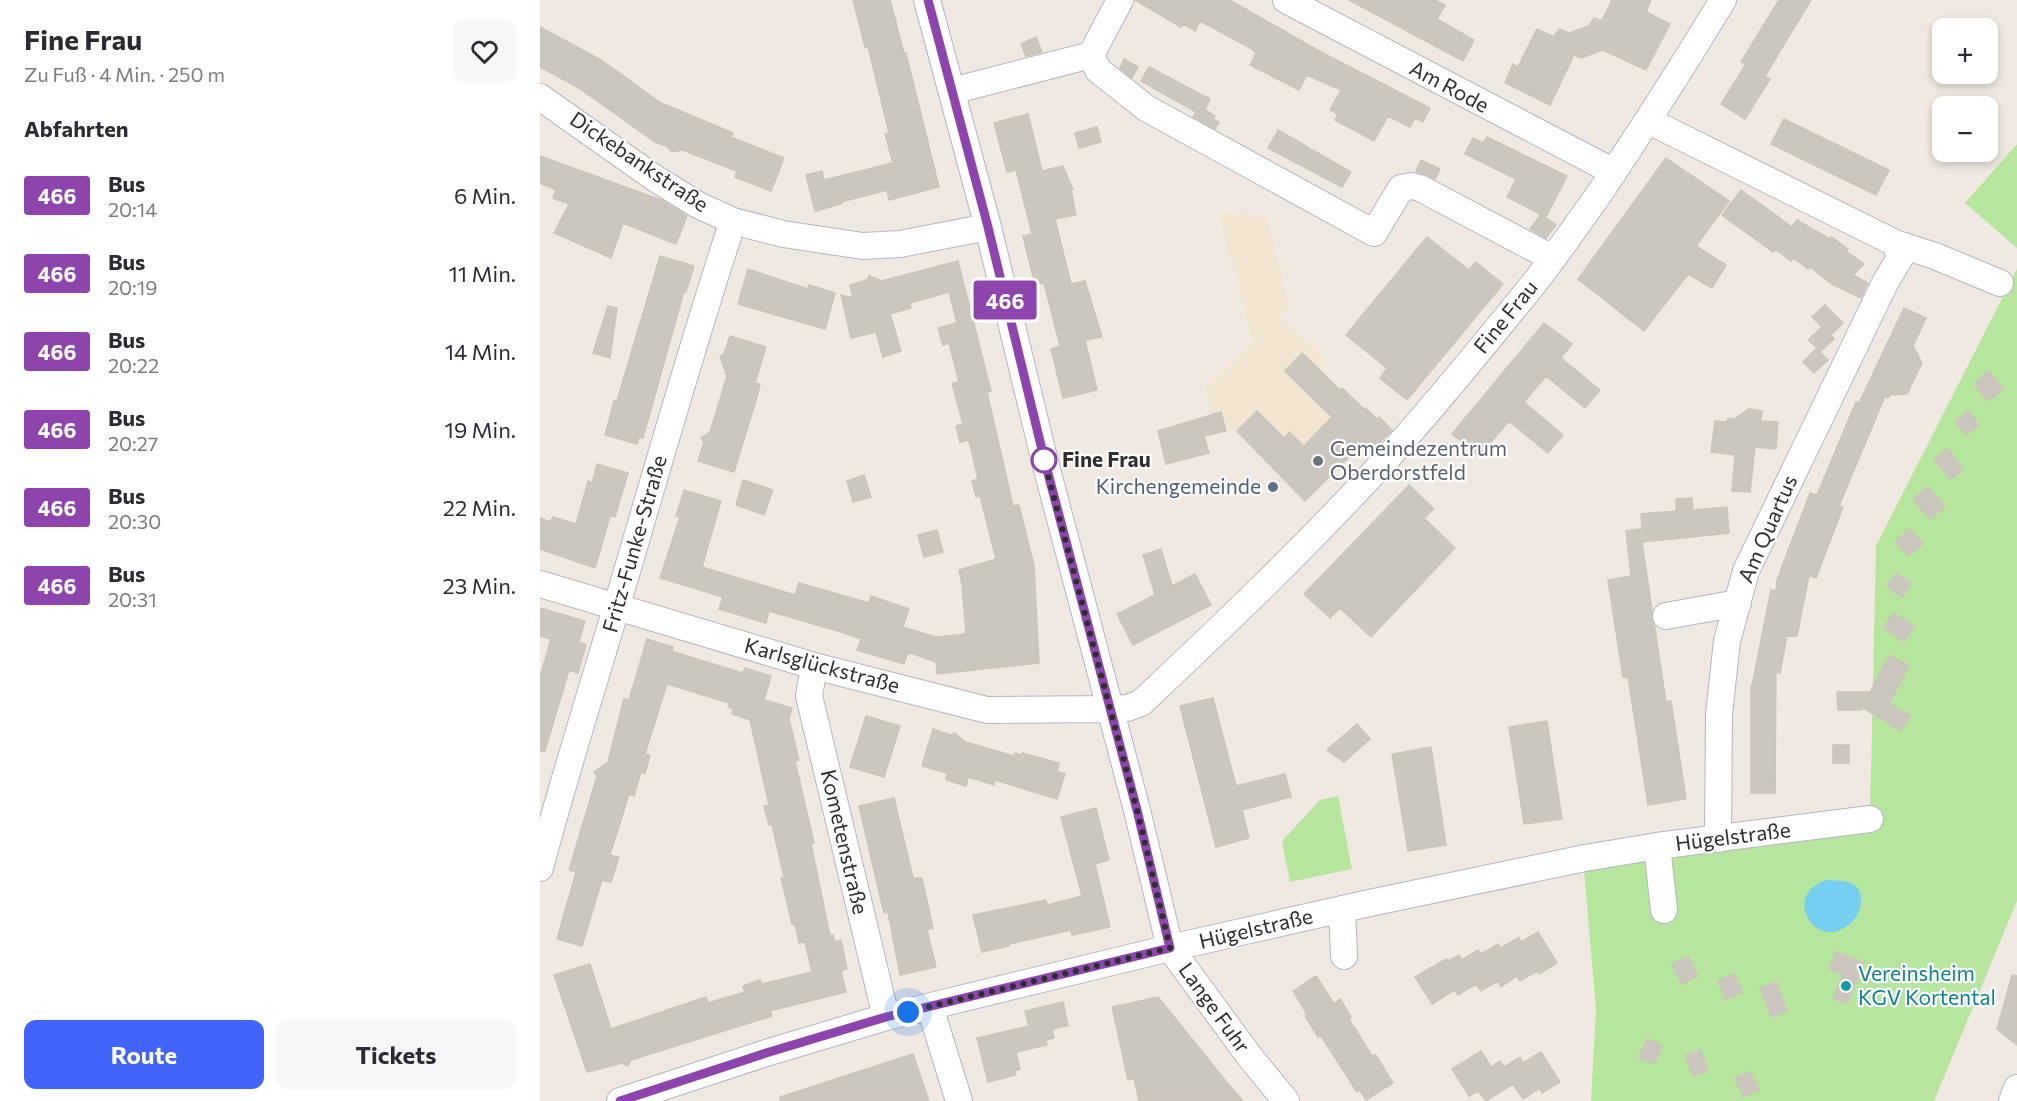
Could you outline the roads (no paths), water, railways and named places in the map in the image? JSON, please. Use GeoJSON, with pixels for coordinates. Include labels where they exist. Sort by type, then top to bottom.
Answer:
{"type":"FeatureCollection","features":[{"type":"Feature","properties":{"kind":"street","name":"Lange Fuhr"},"geometry":{"type":"LineString","coordinates":[[927,0],[988,227],[1045,462],[1170,948],[1250,1057],[1286,1101]]}},
{"type":"Feature","properties":{"kind":"street"},"geometry":{"type":"LineString","coordinates":[[952,91],[1090,55],[1120,0]]}},
{"type":"Feature","properties":{"kind":"street","name":"Am Rode"},"geometry":{"type":"LineString","coordinates":[[1286,0],[1614,172]]}},
{"type":"Feature","properties":{"kind":"street","name":"Fine Frau"},"geometry":{"type":"LineString","coordinates":[[1110,710],[1141,703],[1239,610],[1317,531],[1428,412],[1552,258],[1614,172],[1649,121],[1723,0]]}},
{"type":"Feature","properties":{"kind":"street"},"geometry":{"type":"LineString","coordinates":[[1090,55],[1098,70],[1146,108],[1374,233],[1401,188],[1412,186],[1420,188],[1552,258]]}},
{"type":"Feature","properties":{"kind":"street","name":"Dickebankstraße"},"geometry":{"type":"LineString","coordinates":[[540,97],[653,177],[698,204],[733,221],[783,234],[863,246],[900,244],[988,227]]}},
{"type":"Feature","properties":{"kind":"street"},"geometry":{"type":"LineString","coordinates":[[1649,121],[1895,243],[1935,256],[2000,283]]}},
{"type":"Feature","properties":{"kind":"street","name":"Fritz-Funke-Straße"},"geometry":{"type":"LineString","coordinates":[[540,868],[562,783],[617,607],[702,315],[733,221]]}},
{"type":"Feature","properties":{"kind":"street","name":"Am Quartus"},"geometry":{"type":"LineString","coordinates":[[1718,839],[1719,714],[1727,641],[1746,571],[1886,281],[1900,258],[1895,243]]}},
{"type":"Feature","properties":{"kind":"street","name":"Karlsglückstraße"},"geometry":{"type":"LineString","coordinates":[[540,584],[814,666],[987,710],[1110,710]]}},
{"type":"Feature","properties":{"kind":"street"},"geometry":{"type":"LineString","coordinates":[[1666,616],[1738,603]]}},
{"type":"Feature","properties":{"kind":"street","name":"Kometenstraße"},"geometry":{"type":"LineString","coordinates":[[814,666],[809,696],[886,1017]]}},
{"type":"Feature","properties":{"kind":"street","name":"Hügelstraße"},"geometry":{"type":"LineString","coordinates":[[620,1101],[766,1053],[886,1017],[1342,909],[1585,858],[1657,846],[1870,819]]}},
{"type":"Feature","properties":{"kind":"street"},"geometry":{"type":"LineString","coordinates":[[1657,846],[1664,910]]}},
{"type":"Feature","properties":{"kind":"street"},"geometry":{"type":"LineString","coordinates":[[1342,909],[1344,956]]}},
{"type":"Feature","properties":{"kind":"street"},"geometry":{"type":"LineString","coordinates":[[930,1006],[959,1101]]}},
{"type":"Feature","properties":{"kind":"street"},"geometry":{"type":"LineString","coordinates":[[2012,1101],[2017,1088]]}},
{"type":"Feature","properties":{"kind":"water"},"geometry":{"type":"Polygon","coordinates":[[[1827,880],[1844,881],[1854,885],[1860,893],[1861,903],[1858,914],[1852,922],[1839,930],[1826,932],[1816,927],[1808,919],[1805,908],[1806,897],[1813,887],[1827,880]]]}},
{"type":"Feature","properties":{"kind":"place","name":"Fine Frau"},"geometry":{"type":"Point","coordinates":[1044,460]}},
{"type":"Feature","properties":{"kind":"place","name":"Gemeindezentrum Oberdorstfeld"},"geometry":{"type":"Point","coordinates":[1318,461]}},
{"type":"Feature","properties":{"kind":"place","name":"Kirchengemeinde"},"geometry":{"type":"Point","coordinates":[1273,487]}},
{"type":"Feature","properties":{"kind":"place","name":"Vereinsheim KGV Kortental"},"geometry":{"type":"Point","coordinates":[1846,986]}}]}
